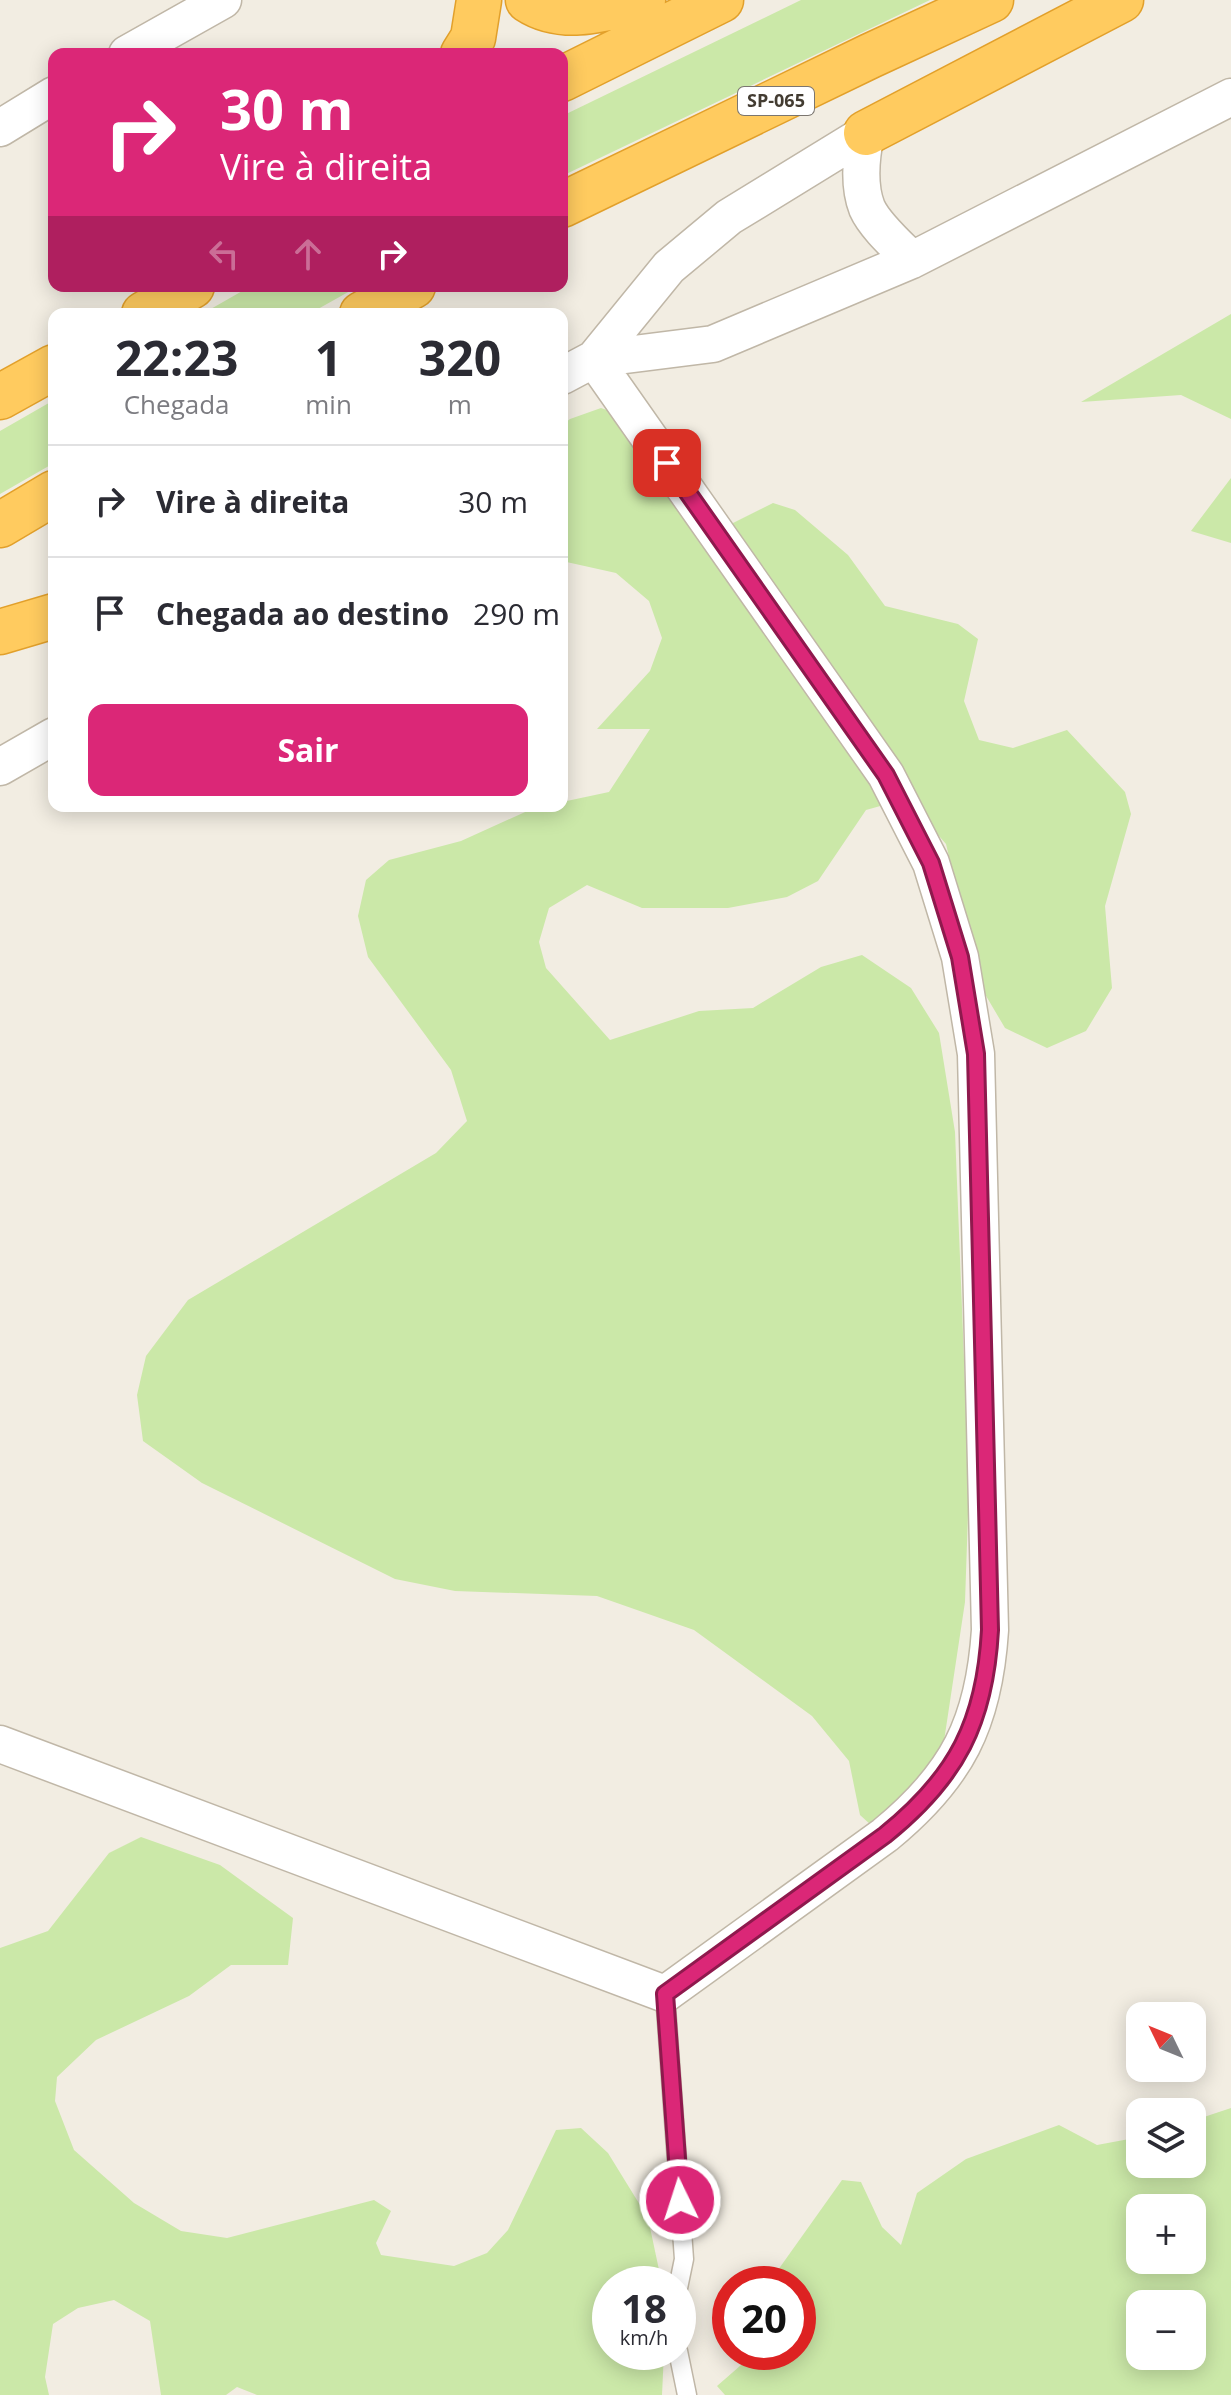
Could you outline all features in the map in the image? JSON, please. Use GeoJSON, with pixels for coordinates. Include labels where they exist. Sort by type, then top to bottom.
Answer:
{"type":"FeatureCollection","features":[{"type":"Feature","properties":{"kind":"highway"},"geometry":{"type":"LineString","coordinates":[[467,48],[473,38],[479,0]]}},
{"type":"Feature","properties":{"kind":"highway"},"geometry":{"type":"LineString","coordinates":[[528,0],[541,8],[590,14],[643,0]]}},
{"type":"Feature","properties":{"kind":"highway"},"geometry":{"type":"LineString","coordinates":[[568,76],[721,0]]}},
{"type":"Feature","properties":{"kind":"highway","name":"SP-065"},"geometry":{"type":"LineString","coordinates":[[568,202],[991,0]]}},
{"type":"Feature","properties":{"kind":"highway"},"geometry":{"type":"LineString","coordinates":[[866,133],[1121,0]]}},
{"type":"Feature","properties":{"kind":"highway"},"geometry":{"type":"LineString","coordinates":[[154,308],[181,292]]}},
{"type":"Feature","properties":{"kind":"highway"},"geometry":{"type":"LineString","coordinates":[[373,308],[402,292]]}},
{"type":"Feature","properties":{"kind":"highway"},"geometry":{"type":"LineString","coordinates":[[0,397],[48,370]]}},
{"type":"Feature","properties":{"kind":"highway"},"geometry":{"type":"LineString","coordinates":[[0,525],[48,497]]}},
{"type":"Feature","properties":{"kind":"highway"},"geometry":{"type":"LineString","coordinates":[[0,632],[48,618]]}},
{"type":"Feature","properties":{"kind":"street"},"geometry":{"type":"LineString","coordinates":[[138,48],[223,0]]}},
{"type":"Feature","properties":{"kind":"street"},"geometry":{"type":"LineString","coordinates":[[568,373],[594,359],[713,344],[912,260],[1231,97]]}},
{"type":"Feature","properties":{"kind":"street"},"geometry":{"type":"LineString","coordinates":[[0,128],[48,99]]}},
{"type":"Feature","properties":{"kind":"street"},"geometry":{"type":"LineString","coordinates":[[866,133],[861,174],[867,208],[887,236],[912,260]]}},
{"type":"Feature","properties":{"kind":"street"},"geometry":{"type":"LineString","coordinates":[[594,359],[669,267],[729,217],[866,133]]}},
{"type":"Feature","properties":{"kind":"street"},"geometry":{"type":"LineString","coordinates":[[0,1744],[665,1994],[916,1810],[942,1780],[964,1746],[988,1670],[990,1630],[976,1054],[960,957],[931,863],[886,775],[594,359]]}},
{"type":"Feature","properties":{"kind":"street"},"geometry":{"type":"LineString","coordinates":[[0,767],[48,739]]}},
{"type":"Feature","properties":{"kind":"lane"},"geometry":{"type":"LineString","coordinates":[[665,1994],[683,2266]]}},
{"type":"Feature","properties":{"kind":"lane"},"geometry":{"type":"LineString","coordinates":[[682,2370],[687,2395]]}},
{"type":"Feature","properties":{"kind":"green space"},"geometry":{"type":"Polygon","coordinates":[[[801,0],[930,0],[568,173],[568,113],[801,0]]]}},
{"type":"Feature","properties":{"kind":"green space"},"geometry":{"type":"Polygon","coordinates":[[[240,292],[348,292],[320,308],[212,308],[240,292]]]}},
{"type":"Feature","properties":{"kind":"green space"},"geometry":{"type":"Polygon","coordinates":[[[1231,314],[1231,419],[1181,395],[1081,402],[1231,314]]]}},
{"type":"Feature","properties":{"kind":"green space"},"geometry":{"type":"Polygon","coordinates":[[[48,403],[48,466],[0,494],[0,431],[48,403]]]}},
{"type":"Feature","properties":{"kind":"green space"},"geometry":{"type":"Polygon","coordinates":[[[601,408],[653,426],[729,525],[773,503],[795,510],[848,555],[885,606],[958,624],[978,639],[964,701],[979,740],[1013,748],[1067,730],[1125,792],[1131,814],[1105,906],[1112,988],[1086,1031],[1047,1048],[1005,1028],[979,984],[946,844],[925,820],[891,803],[866,810],[818,881],[787,897],[728,908],[642,908],[587,885],[549,908],[539,942],[546,968],[610,1040],[699,1011],[753,1008],[821,967],[862,955],[911,988],[939,1033],[955,1132],[969,1485],[965,1602],[944,1741],[912,1795],[871,1825],[860,1815],[849,1761],[812,1716],[694,1630],[597,1596],[455,1591],[395,1579],[202,1483],[143,1441],[137,1395],[146,1356],[188,1300],[436,1153],[467,1121],[451,1070],[368,957],[358,916],[366,880],[389,860],[461,841],[525,812],[568,812],[568,801],[609,792],[650,729],[597,729],[650,671],[662,638],[649,601],[616,573],[568,562],[570,419],[601,408]]]}},
{"type":"Feature","properties":{"kind":"green space"},"geometry":{"type":"Polygon","coordinates":[[[1231,478],[1231,543],[1191,531],[1231,478]]]}},
{"type":"Feature","properties":{"kind":"green space"},"geometry":{"type":"Polygon","coordinates":[[[141,1837],[220,1865],[293,1918],[288,1965],[231,1965],[189,1996],[96,2040],[57,2077],[55,2101],[74,2150],[134,2203],[181,2231],[227,2238],[374,2200],[391,2211],[376,2243],[381,2255],[454,2266],[487,2253],[508,2230],[556,2130],[581,2128],[608,2153],[648,2218],[658,2266],[592,2266],[592,2370],[663,2370],[662,2395],[257,2395],[237,2387],[226,2395],[161,2395],[150,2321],[114,2300],[78,2308],[53,2324],[45,2377],[49,2395],[0,2395],[0,1948],[48,1931],[109,1853],[141,1837]]]}},
{"type":"Feature","properties":{"kind":"green space"},"geometry":{"type":"Polygon","coordinates":[[[1231,2108],[1231,2395],[725,2395],[717,2386],[735,2370],[816,2370],[816,2266],[781,2266],[842,2180],[861,2182],[882,2227],[901,2245],[917,2193],[966,2159],[1059,2125],[1097,2145],[1126,2140],[1126,2178],[1206,2178],[1206,2116],[1231,2108]]]}},
{"type":"Feature","properties":{"kind":"route"},"geometry":{"type":"LineString","coordinates":[[667,463],[886,775],[931,863],[960,957],[976,1054],[990,1630],[988,1670],[964,1746],[942,1780],[916,1810],[665,1994],[680,2200]]}}]}
